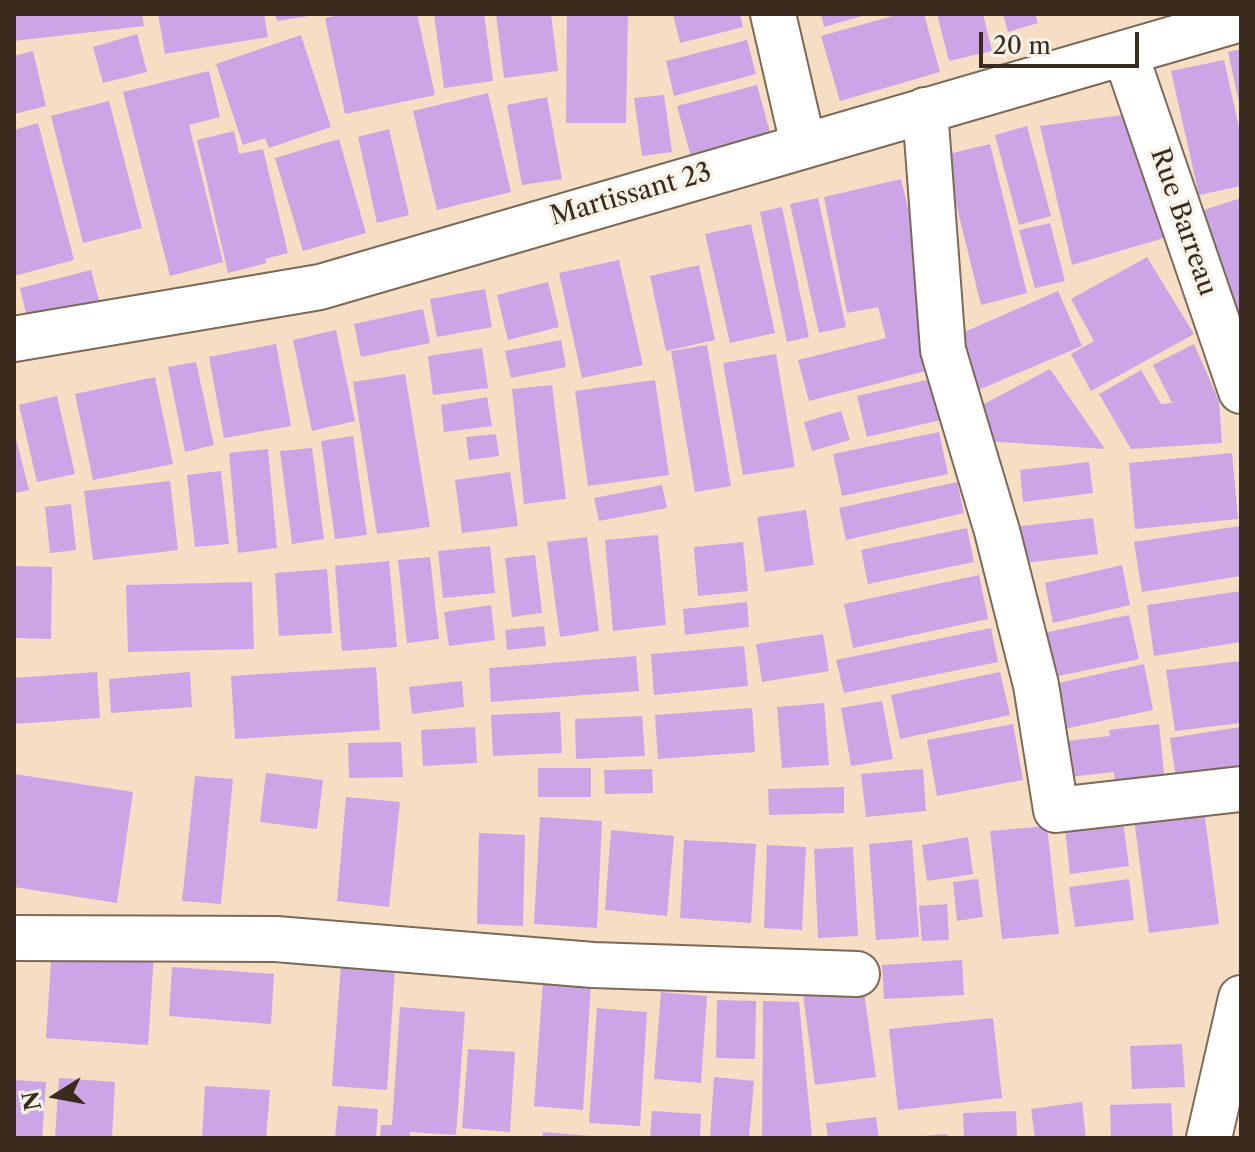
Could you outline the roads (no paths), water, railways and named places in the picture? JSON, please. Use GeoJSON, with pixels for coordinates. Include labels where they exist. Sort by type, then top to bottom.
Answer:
{"type":"FeatureCollection","features":[{"type":"Feature","properties":{"kind":"street"},"geometry":{"type":"LineString","coordinates":[[773,14],[803,144]]}},
{"type":"Feature","properties":{"kind":"street","name":"Martissant 23"},"geometry":{"type":"LineString","coordinates":[[14,339],[320,287],[1241,19]]}},
{"type":"Feature","properties":{"kind":"street","name":"Rue Barreau"},"geometry":{"type":"LineString","coordinates":[[1125,53],[1241,391]]}},
{"type":"Feature","properties":{"kind":"street"},"geometry":{"type":"LineString","coordinates":[[925,110],[943,350],[997,531],[1036,685],[1056,810],[1241,789]]}},
{"type":"Feature","properties":{"kind":"street"},"geometry":{"type":"LineString","coordinates":[[14,938],[276,939],[593,965],[857,974]]}},
{"type":"Feature","properties":{"kind":"street"},"geometry":{"type":"LineString","coordinates":[[1209,1138],[1241,998]]}}]}
